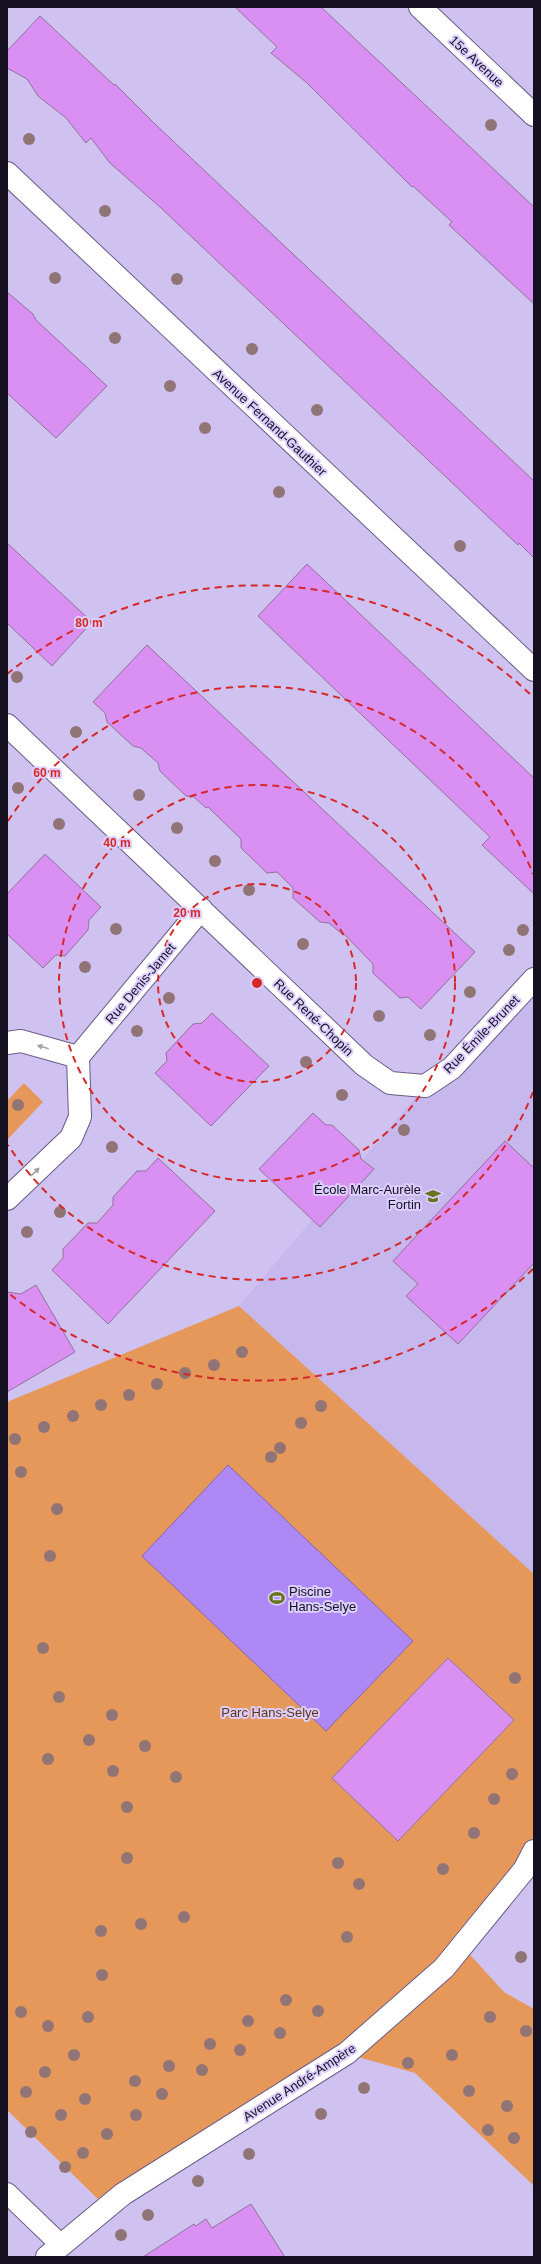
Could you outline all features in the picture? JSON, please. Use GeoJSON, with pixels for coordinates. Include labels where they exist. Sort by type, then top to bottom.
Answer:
{"type":"FeatureCollection","features":[{"type":"Feature","properties":{"kind":"street","name":"15e Avenue"},"geometry":{"type":"LineString","coordinates":[[420,7],[534,115]]}},
{"type":"Feature","properties":{"kind":"street","name":"Avenue Fernand-Gauthier"},"geometry":{"type":"LineString","coordinates":[[7,173],[534,670]]}},
{"type":"Feature","properties":{"kind":"street","name":"Rue René-Chopin"},"geometry":{"type":"LineString","coordinates":[[7,725],[364,1065],[390,1083],[425,1086]]}},
{"type":"Feature","properties":{"kind":"street","name":"Rue Denis-Jamet"},"geometry":{"type":"LineString","coordinates":[[78,1057],[201,909]]}},
{"type":"Feature","properties":{"kind":"street","name":"Rue Émile-Brunet"},"geometry":{"type":"LineString","coordinates":[[425,1086],[452,1068],[534,979]]}},
{"type":"Feature","properties":{"kind":"street"},"geometry":{"type":"LineString","coordinates":[[7,1043],[21,1041],[78,1057],[80,1116],[71,1138],[7,1199]]}},
{"type":"Feature","properties":{"kind":"street","name":"Avenue André-Ampère"},"geometry":{"type":"LineString","coordinates":[[54,2251],[123,2194],[347,2054],[444,1968],[524,1870],[534,1851]]}},
{"type":"Feature","properties":{"kind":"lane"},"geometry":{"type":"LineString","coordinates":[[7,2193],[54,2251]]}},
{"type":"Feature","properties":{"kind":"shaded area","name":"École Marc-Aurèle Fortin"},"geometry":{"type":"Polygon","coordinates":[[[534,979],[534,1574],[239,1306],[425,1086],[534,979]]]}},
{"type":"Feature","properties":{"kind":"shaded area","name":"Piscine Hans-Selye"},"geometry":{"type":"Polygon","coordinates":[[[228,1465],[413,1641],[326,1731],[142,1556],[228,1465]]]}},
{"type":"Feature","properties":{"kind":"green space"},"geometry":{"type":"Polygon","coordinates":[[[24,1083],[43,1102],[7,1140],[7,1101],[24,1083]]]}},
{"type":"Feature","properties":{"kind":"green space","name":"Parc Hans-Selye"},"geometry":{"type":"Polygon","coordinates":[[[239,1306],[534,1574],[534,1851],[462,1946],[504,1992],[534,2009],[534,2186],[415,2073],[347,2054],[107,2208],[7,2110],[7,1402],[239,1306]]]}},
{"type":"Feature","properties":{"kind":"building"},"geometry":{"type":"Polygon","coordinates":[[[235,7],[321,7],[534,207],[534,304],[449,225],[452,222],[413,186],[412,187],[307,83],[271,53],[277,47],[235,7]]]}},
{"type":"Feature","properties":{"kind":"building"},"geometry":{"type":"Polygon","coordinates":[[[40,16],[114,85],[115,84],[155,124],[534,481],[534,558],[519,543],[518,545],[161,208],[110,163],[91,138],[86,143],[66,118],[38,96],[27,79],[7,68],[7,51],[40,16]]]}},
{"type":"Feature","properties":{"kind":"building"},"geometry":{"type":"Polygon","coordinates":[[[7,292],[33,314],[36,320],[107,386],[56,438],[7,393],[7,292]]]}},
{"type":"Feature","properties":{"kind":"building"},"geometry":{"type":"Polygon","coordinates":[[[7,543],[92,622],[52,666],[7,623],[7,543]]]}},
{"type":"Feature","properties":{"kind":"building"},"geometry":{"type":"Polygon","coordinates":[[[307,564],[534,778],[534,894],[482,845],[490,837],[258,616],[307,564]]]}},
{"type":"Feature","properties":{"kind":"building"},"geometry":{"type":"Polygon","coordinates":[[[147,645],[475,952],[421,1009],[408,997],[400,998],[373,973],[373,964],[343,933],[342,934],[329,923],[320,922],[293,898],[293,888],[277,872],[267,873],[241,848],[241,839],[208,807],[206,808],[194,797],[186,796],[160,771],[158,763],[141,748],[133,746],[107,722],[105,713],[93,702],[147,645]]]}},
{"type":"Feature","properties":{"kind":"building"},"geometry":{"type":"Polygon","coordinates":[[[45,854],[101,907],[89,920],[88,930],[65,956],[56,955],[43,968],[7,934],[7,894],[45,854]]]}},
{"type":"Feature","properties":{"kind":"building"},"geometry":{"type":"Polygon","coordinates":[[[212,1013],[269,1066],[211,1126],[155,1073],[167,1061],[166,1053],[193,1024],[202,1023],[212,1013]]]}},
{"type":"Feature","properties":{"kind":"building"},"geometry":{"type":"Polygon","coordinates":[[[313,1113],[326,1125],[332,1125],[359,1150],[361,1159],[374,1169],[320,1227],[259,1169],[313,1113]]]}},
{"type":"Feature","properties":{"kind":"building"},"geometry":{"type":"Polygon","coordinates":[[[505,1141],[534,1168],[534,1263],[458,1344],[406,1296],[418,1284],[393,1261],[505,1141]]]}},
{"type":"Feature","properties":{"kind":"building"},"geometry":{"type":"Polygon","coordinates":[[[158,1158],[215,1211],[108,1324],[52,1270],[63,1258],[63,1249],[88,1223],[97,1223],[113,1205],[113,1197],[137,1171],[146,1171],[158,1158]]]}},
{"type":"Feature","properties":{"kind":"building"},"geometry":{"type":"Polygon","coordinates":[[[36,1285],[75,1352],[7,1392],[7,1292],[21,1294],[36,1285]]]}},
{"type":"Feature","properties":{"kind":"building"},"geometry":{"type":"Polygon","coordinates":[[[448,1658],[514,1720],[398,1841],[332,1778],[448,1658]]]}},
{"type":"Feature","properties":{"kind":"building"},"geometry":{"type":"Polygon","coordinates":[[[251,2204],[285,2257],[143,2257],[194,2224],[196,2226],[206,2219],[212,2228],[251,2204]]]}},
{"type":"Feature","properties":{"kind":"place","name":"École Marc-Aurèle Fortin"},"geometry":{"type":"Point","coordinates":[433,1196]}},
{"type":"Feature","properties":{"kind":"place","name":"Piscine Hans-Selye"},"geometry":{"type":"Point","coordinates":[277,1598]}}]}
